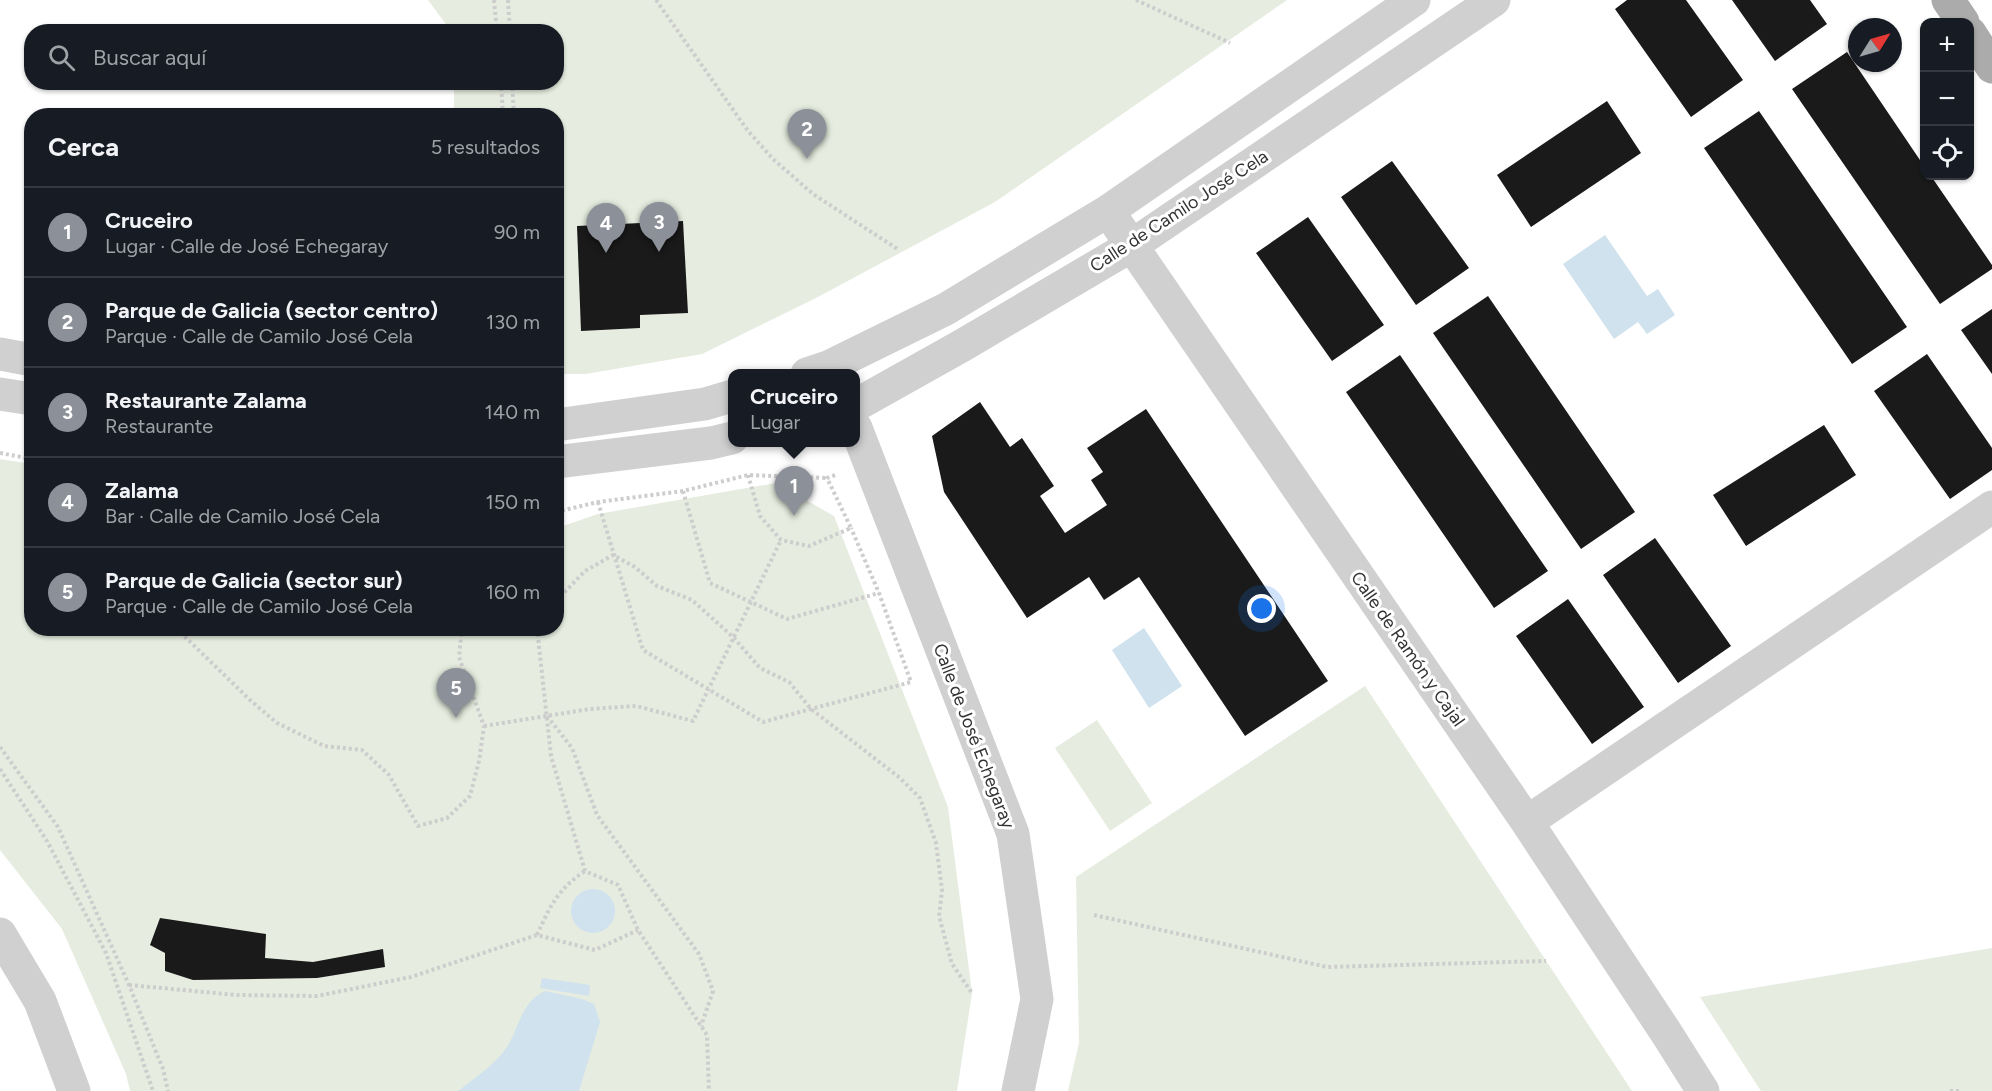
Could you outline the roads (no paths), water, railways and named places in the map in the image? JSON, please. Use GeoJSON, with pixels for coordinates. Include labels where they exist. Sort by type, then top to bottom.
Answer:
{"type":"FeatureCollection","features":[{"type":"Feature","properties":{"kind":"main road"},"geometry":{"type":"LineString","coordinates":[[1948,0],[1960,18]]}},
{"type":"Feature","properties":{"kind":"main road"},"geometry":{"type":"LineString","coordinates":[[1974,39],[1992,67]]}},
{"type":"Feature","properties":{"kind":"street"},"geometry":{"type":"LineString","coordinates":[[826,369],[946,309],[1108,211],[1414,0]]}},
{"type":"Feature","properties":{"kind":"street","name":"Calle de Camilo José Cela"},"geometry":{"type":"LineString","coordinates":[[860,402],[963,345],[1131,246],[1494,0]]}},
{"type":"Feature","properties":{"kind":"street","name":"Calle de Ramón y Cajal"},"geometry":{"type":"LineString","coordinates":[[1108,211],[1527,822],[1668,1034],[1702,1091]]}},
{"type":"Feature","properties":{"kind":"street"},"geometry":{"type":"LineString","coordinates":[[0,354],[24,358]]}},
{"type":"Feature","properties":{"kind":"street"},"geometry":{"type":"LineString","coordinates":[[0,394],[24,398]]}},
{"type":"Feature","properties":{"kind":"street"},"geometry":{"type":"LineString","coordinates":[[564,424],[705,404],[728,397]]}},
{"type":"Feature","properties":{"kind":"street"},"geometry":{"type":"LineString","coordinates":[[564,461],[728,439]]}},
{"type":"Feature","properties":{"kind":"street","name":"Calle de José Echegaray"},"geometry":{"type":"LineString","coordinates":[[860,441],[1013,834],[1037,999],[1018,1091]]}},
{"type":"Feature","properties":{"kind":"street"},"geometry":{"type":"LineString","coordinates":[[1527,822],[1992,507]]}},
{"type":"Feature","properties":{"kind":"street"},"geometry":{"type":"LineString","coordinates":[[0,934],[40,1001],[74,1091]]}},
{"type":"Feature","properties":{"kind":"water"},"geometry":{"type":"Polygon","coordinates":[[[1605,235],[1647,296],[1658,289],[1675,315],[1647,334],[1638,322],[1614,339],[1563,264],[1605,235]]]}},
{"type":"Feature","properties":{"kind":"water"},"geometry":{"type":"Polygon","coordinates":[[[1144,628],[1182,686],[1149,708],[1112,650],[1144,628]]]}},
{"type":"Feature","properties":{"kind":"water"},"geometry":{"type":"Polygon","coordinates":[[[593,889],[602,890],[609,895],[614,902],[614,920],[609,927],[602,932],[593,933],[584,932],[577,927],[572,920],[571,911],[572,902],[577,895],[584,890],[593,889]]]}},
{"type":"Feature","properties":{"kind":"water"},"geometry":{"type":"Polygon","coordinates":[[[542,978],[590,985],[589,996],[540,988],[542,978]]]}},
{"type":"Feature","properties":{"kind":"water"},"geometry":{"type":"Polygon","coordinates":[[[545,991],[594,1004],[600,1022],[579,1091],[458,1091],[500,1056],[509,1043],[524,1010],[536,996],[545,991]]]}},
{"type":"Feature","properties":{"kind":"place","name":"Parque de Galicia (sector centro)"},"geometry":{"type":"Point","coordinates":[807,159]}},
{"type":"Feature","properties":{"kind":"place","name":"Restaurante Zalama"},"geometry":{"type":"Point","coordinates":[659,252]}},
{"type":"Feature","properties":{"kind":"place","name":"Zalama"},"geometry":{"type":"Point","coordinates":[606,253]}},
{"type":"Feature","properties":{"kind":"place","name":"Cruceiro"},"geometry":{"type":"Point","coordinates":[794,516]}},
{"type":"Feature","properties":{"kind":"place","name":"Parque de Galicia (sector sur)"},"geometry":{"type":"Point","coordinates":[456,718]}}]}
